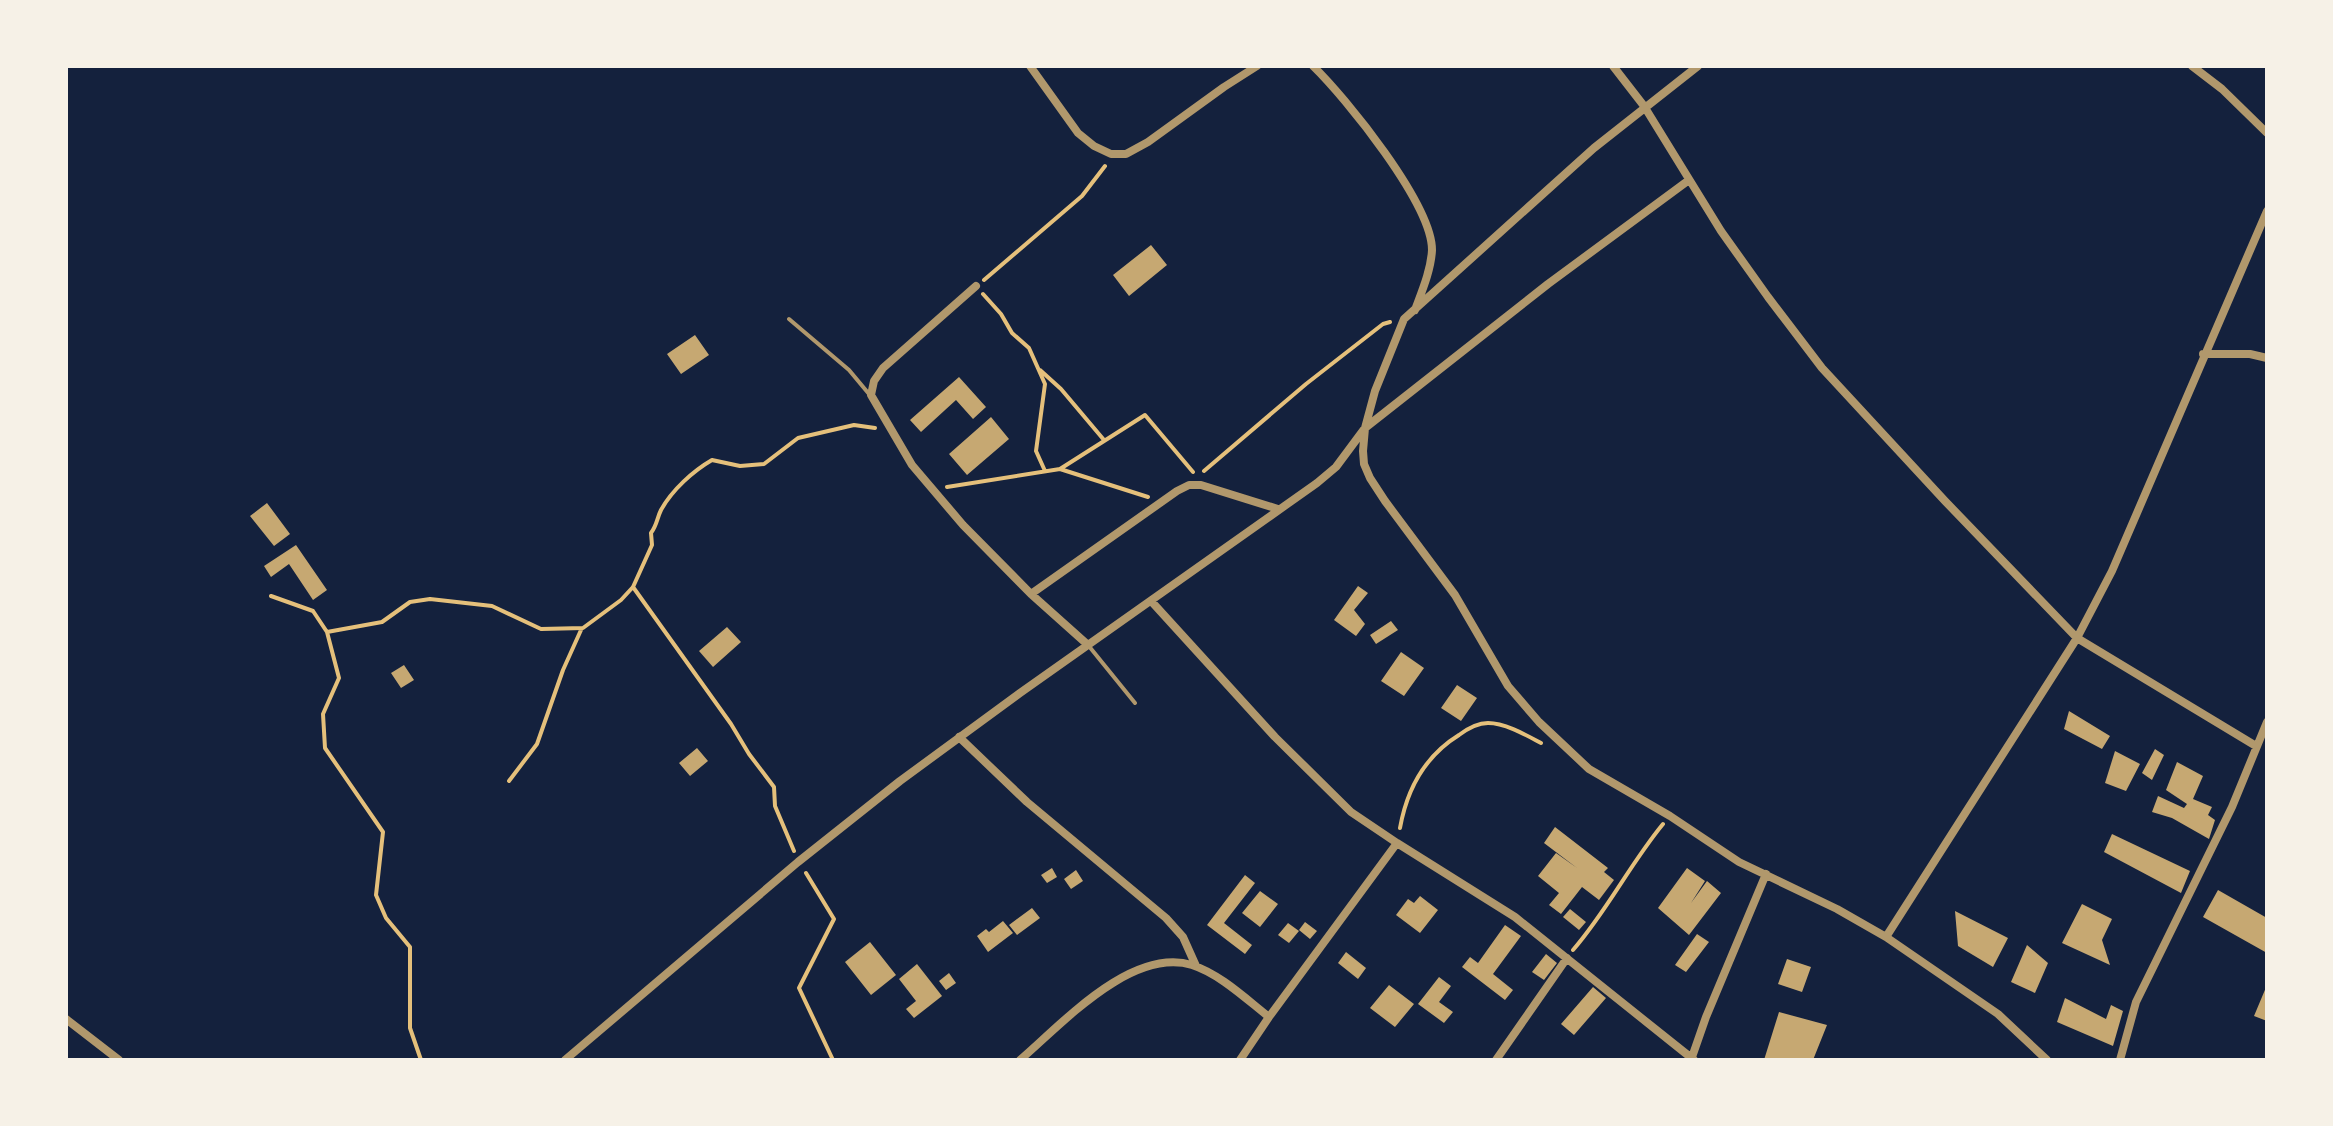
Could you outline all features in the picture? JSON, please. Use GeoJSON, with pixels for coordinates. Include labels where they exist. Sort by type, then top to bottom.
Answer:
{"type":"FeatureCollection","features":[{"type":"Feature","properties":{"kind":"street"},"geometry":{"type":"LineString","coordinates":[[1030,66],[1078,133],[1111,154],[1126,154],[1148,142],[1257,66]]}},
{"type":"Feature","properties":{"kind":"street"},"geometry":{"type":"LineString","coordinates":[[1313,66],[1369,129],[1403,182],[1430,234],[1432,251],[1429,267],[1415,310]]}},
{"type":"Feature","properties":{"kind":"street"},"geometry":{"type":"LineString","coordinates":[[1613,66],[1644,106],[1721,231],[1822,368],[1945,501],[2077,638],[2256,746]]}},
{"type":"Feature","properties":{"kind":"street"},"geometry":{"type":"LineString","coordinates":[[1698,66],[1594,148],[1404,319],[1381,372],[1365,428],[1363,451],[1370,478],[1455,595],[1508,686],[1539,722],[1589,769],[1670,816],[1713,847],[1886,937],[1998,1014],[2047,1060]]}},
{"type":"Feature","properties":{"kind":"street"},"geometry":{"type":"LineString","coordinates":[[2192,66],[2222,89],[2267,133]]}},
{"type":"Feature","properties":{"kind":"street"},"geometry":{"type":"LineString","coordinates":[[565,1060],[798,862],[959,737],[1152,602],[1336,467],[1365,428],[1548,284],[1689,180]]}},
{"type":"Feature","properties":{"kind":"street"},"geometry":{"type":"LineString","coordinates":[[1886,937],[2077,638],[2112,571],[2267,211]]}},
{"type":"Feature","properties":{"kind":"street"},"geometry":{"type":"LineString","coordinates":[[976,286],[883,368],[874,381],[871,395],[912,465],[932,489],[974,537],[1088,645]]}},
{"type":"Feature","properties":{"kind":"street"},"geometry":{"type":"LineString","coordinates":[[2203,354],[2250,354],[2267,358]]}},
{"type":"Feature","properties":{"kind":"street"},"geometry":{"type":"LineString","coordinates":[[1031,594],[1189,485],[1201,485],[1278,509]]}},
{"type":"Feature","properties":{"kind":"street"},"geometry":{"type":"LineString","coordinates":[[1152,602],[1312,776],[1351,812],[1515,917],[1692,1060],[1706,1017],[1766,874]]}},
{"type":"Feature","properties":{"kind":"street"},"geometry":{"type":"LineString","coordinates":[[2120,1060],[2136,1002],[2227,818],[2267,722]]}},
{"type":"Feature","properties":{"kind":"street"},"geometry":{"type":"LineString","coordinates":[[959,737],[1027,802],[1166,918],[1183,937],[1196,966]]}},
{"type":"Feature","properties":{"kind":"street"},"geometry":{"type":"LineString","coordinates":[[1240,1060],[1397,843]]}},
{"type":"Feature","properties":{"kind":"street"},"geometry":{"type":"LineString","coordinates":[[1496,1060],[1567,958]]}},
{"type":"Feature","properties":{"kind":"street"},"geometry":{"type":"LineString","coordinates":[[1020,1060],[1090,999],[1118,981],[1164,961],[1196,966],[1269,1017]]}},
{"type":"Feature","properties":{"kind":"street"},"geometry":{"type":"LineString","coordinates":[[66,1019],[119,1060]]}},
{"type":"Feature","properties":{"kind":"lane"},"geometry":{"type":"LineString","coordinates":[[789,319],[849,370],[871,395]]}},
{"type":"Feature","properties":{"kind":"lane"},"geometry":{"type":"LineString","coordinates":[[1088,645],[1135,703]]}},
{"type":"Feature","properties":{"kind":"path"},"geometry":{"type":"LineString","coordinates":[[1045,471],[1036,451],[1045,384],[1029,348],[1012,333],[1001,314],[976,286],[1082,196],[1101,174],[1111,154]]}},
{"type":"Feature","properties":{"kind":"path"},"geometry":{"type":"LineString","coordinates":[[932,489],[1060,469],[1145,415],[1198,476],[1306,384],[1383,324],[1404,319]]}},
{"type":"Feature","properties":{"kind":"path"},"geometry":{"type":"LineString","coordinates":[[1038,369],[1061,389],[1105,441]]}},
{"type":"Feature","properties":{"kind":"path"},"geometry":{"type":"LineString","coordinates":[[509,781],[537,744],[577,635],[633,587],[652,545],[651,533],[661,510],[699,467],[712,460],[740,466],[764,464],[798,438],[854,425],[884,429],[896,436]]}},
{"type":"Feature","properties":{"kind":"path"},"geometry":{"type":"LineString","coordinates":[[1060,469],[1162,502]]}},
{"type":"Feature","properties":{"kind":"path"},"geometry":{"type":"LineString","coordinates":[[633,587],[774,787],[775,806],[798,862],[834,919],[799,988],[833,1060]]}},
{"type":"Feature","properties":{"kind":"path"},"geometry":{"type":"LineString","coordinates":[[271,596],[313,611],[327,632],[339,678],[323,714],[325,748],[383,832],[376,895],[386,918],[410,947],[410,1028],[421,1060]]}},
{"type":"Feature","properties":{"kind":"path"},"geometry":{"type":"LineString","coordinates":[[327,632],[382,622],[410,602],[430,599],[492,606],[541,629],[583,628]]}},
{"type":"Feature","properties":{"kind":"path"},"geometry":{"type":"LineString","coordinates":[[1397,843],[1415,780],[1429,759],[1448,741],[1470,727],[1488,723],[1506,727],[1547,747]]}},
{"type":"Feature","properties":{"kind":"path"},"geometry":{"type":"LineString","coordinates":[[1567,958],[1599,921],[1643,849],[1670,816]]}},
{"type":"Feature","properties":{"kind":"building"},"geometry":{"type":"Polygon","coordinates":[[[1151,245],[1167,265],[1129,296],[1113,275],[1151,245]]]}},
{"type":"Feature","properties":{"kind":"building"},"geometry":{"type":"Polygon","coordinates":[[[695,335],[709,355],[681,374],[667,354],[695,335]]]}},
{"type":"Feature","properties":{"kind":"building"},"geometry":{"type":"Polygon","coordinates":[[[959,377],[986,407],[973,419],[956,400],[921,432],[910,420],[959,377]]]}},
{"type":"Feature","properties":{"kind":"building"},"geometry":{"type":"Polygon","coordinates":[[[991,417],[1009,439],[967,475],[949,454],[991,417]]]}},
{"type":"Feature","properties":{"kind":"building"},"geometry":{"type":"Polygon","coordinates":[[[267,503],[290,534],[274,546],[250,516],[267,503]]]}},
{"type":"Feature","properties":{"kind":"building"},"geometry":{"type":"Polygon","coordinates":[[[296,545],[327,590],[313,600],[289,564],[271,577],[264,566],[296,545]]]}},
{"type":"Feature","properties":{"kind":"building"},"geometry":{"type":"Polygon","coordinates":[[[1358,586],[1368,593],[1354,610],[1365,624],[1356,636],[1334,620],[1358,586]]]}},
{"type":"Feature","properties":{"kind":"building"},"geometry":{"type":"Polygon","coordinates":[[[1391,621],[1398,630],[1376,644],[1370,635],[1391,621]]]}},
{"type":"Feature","properties":{"kind":"building"},"geometry":{"type":"Polygon","coordinates":[[[727,627],[741,642],[713,667],[699,651],[727,627]]]}},
{"type":"Feature","properties":{"kind":"building"},"geometry":{"type":"Polygon","coordinates":[[[1401,652],[1424,668],[1404,696],[1381,681],[1401,652]]]}},
{"type":"Feature","properties":{"kind":"building"},"geometry":{"type":"Polygon","coordinates":[[[404,665],[414,680],[401,688],[391,673],[404,665]]]}},
{"type":"Feature","properties":{"kind":"building"},"geometry":{"type":"Polygon","coordinates":[[[1457,685],[1477,698],[1461,721],[1441,708],[1457,685]]]}},
{"type":"Feature","properties":{"kind":"building"},"geometry":{"type":"Polygon","coordinates":[[[2069,711],[2110,736],[2102,749],[2064,729],[2069,711]]]}},
{"type":"Feature","properties":{"kind":"building"},"geometry":{"type":"Polygon","coordinates":[[[697,748],[708,761],[690,776],[679,763],[697,748]]]}},
{"type":"Feature","properties":{"kind":"building"},"geometry":{"type":"Polygon","coordinates":[[[2155,749],[2164,755],[2152,780],[2142,773],[2155,749]]]}},
{"type":"Feature","properties":{"kind":"building"},"geometry":{"type":"Polygon","coordinates":[[[2115,751],[2140,764],[2126,791],[2105,783],[2115,751]]]}},
{"type":"Feature","properties":{"kind":"building"},"geometry":{"type":"Polygon","coordinates":[[[2177,762],[2203,776],[2193,799],[2212,807],[2208,815],[2215,820],[2209,839],[2172,818],[2152,812],[2158,796],[2184,808],[2187,804],[2166,790],[2177,762]]]}},
{"type":"Feature","properties":{"kind":"building"},"geometry":{"type":"Polygon","coordinates":[[[1555,827],[1608,868],[1604,872],[1614,880],[1599,900],[1582,887],[1561,914],[1549,905],[1559,893],[1538,876],[1556,853],[1577,868],[1544,843],[1555,827]]]}},
{"type":"Feature","properties":{"kind":"building"},"geometry":{"type":"Polygon","coordinates":[[[2112,834],[2190,871],[2181,893],[2104,852],[2112,834]]]}},
{"type":"Feature","properties":{"kind":"building"},"geometry":{"type":"Polygon","coordinates":[[[1052,868],[1057,877],[1047,883],[1041,875],[1052,868]]]}},
{"type":"Feature","properties":{"kind":"building"},"geometry":{"type":"Polygon","coordinates":[[[1687,868],[1705,881],[1691,903],[1707,881],[1721,893],[1689,935],[1658,908],[1687,868]]]}},
{"type":"Feature","properties":{"kind":"building"},"geometry":{"type":"Polygon","coordinates":[[[1076,870],[1083,881],[1071,889],[1064,879],[1076,870]]]}},
{"type":"Feature","properties":{"kind":"building"},"geometry":{"type":"Polygon","coordinates":[[[1245,875],[1255,883],[1224,923],[1252,945],[1245,954],[1207,925],[1245,875]]]}},
{"type":"Feature","properties":{"kind":"building"},"geometry":{"type":"Polygon","coordinates":[[[2218,890],[2267,918],[2267,953],[2203,917],[2218,890]]]}},
{"type":"Feature","properties":{"kind":"building"},"geometry":{"type":"Polygon","coordinates":[[[1260,891],[1278,904],[1260,927],[1242,913],[1260,891]]]}},
{"type":"Feature","properties":{"kind":"building"},"geometry":{"type":"Polygon","coordinates":[[[1420,896],[1438,910],[1420,933],[1396,915],[1408,899],[1414,903],[1420,896]]]}},
{"type":"Feature","properties":{"kind":"building"},"geometry":{"type":"Polygon","coordinates":[[[2082,904],[2112,919],[2102,940],[2110,965],[2062,943],[2082,904]]]}},
{"type":"Feature","properties":{"kind":"building"},"geometry":{"type":"Polygon","coordinates":[[[1032,908],[1040,918],[1017,935],[1009,925],[1032,908]]]}},
{"type":"Feature","properties":{"kind":"building"},"geometry":{"type":"Polygon","coordinates":[[[1570,909],[1586,922],[1579,930],[1563,917],[1570,909]]]}},
{"type":"Feature","properties":{"kind":"building"},"geometry":{"type":"Polygon","coordinates":[[[1955,911],[2008,938],[1993,967],[1958,946],[1955,911]]]}},
{"type":"Feature","properties":{"kind":"building"},"geometry":{"type":"Polygon","coordinates":[[[1003,921],[1013,933],[988,952],[977,936],[986,929],[989,932],[1003,921]]]}},
{"type":"Feature","properties":{"kind":"building"},"geometry":{"type":"Polygon","coordinates":[[[1305,922],[1317,931],[1310,939],[1299,930],[1305,922]]]}},
{"type":"Feature","properties":{"kind":"building"},"geometry":{"type":"Polygon","coordinates":[[[1288,923],[1299,931],[1289,943],[1278,935],[1288,923]]]}},
{"type":"Feature","properties":{"kind":"building"},"geometry":{"type":"Polygon","coordinates":[[[1505,925],[1521,936],[1493,974],[1513,990],[1505,1000],[1462,967],[1470,957],[1478,963],[1505,925]]]}},
{"type":"Feature","properties":{"kind":"building"},"geometry":{"type":"Polygon","coordinates":[[[1697,934],[1709,942],[1686,972],[1675,965],[1697,934]]]}},
{"type":"Feature","properties":{"kind":"building"},"geometry":{"type":"Polygon","coordinates":[[[870,942],[896,975],[871,995],[845,962],[870,942]]]}},
{"type":"Feature","properties":{"kind":"building"},"geometry":{"type":"Polygon","coordinates":[[[2027,945],[2048,963],[2035,993],[2011,982],[2027,945]]]}},
{"type":"Feature","properties":{"kind":"building"},"geometry":{"type":"Polygon","coordinates":[[[1346,952],[1366,968],[1358,979],[1338,963],[1346,952]]]}},
{"type":"Feature","properties":{"kind":"building"},"geometry":{"type":"Polygon","coordinates":[[[1546,954],[1557,963],[1544,980],[1532,972],[1546,954]]]}},
{"type":"Feature","properties":{"kind":"building"},"geometry":{"type":"Polygon","coordinates":[[[1787,959],[1811,967],[1802,992],[1778,984],[1787,959]]]}},
{"type":"Feature","properties":{"kind":"building"},"geometry":{"type":"Polygon","coordinates":[[[917,964],[942,996],[914,1018],[906,1009],[916,1001],[899,979],[917,964]]]}},
{"type":"Feature","properties":{"kind":"building"},"geometry":{"type":"Polygon","coordinates":[[[949,973],[956,983],[946,990],[939,981],[949,973]]]}},
{"type":"Feature","properties":{"kind":"building"},"geometry":{"type":"Polygon","coordinates":[[[1439,977],[1451,986],[1439,1002],[1453,1012],[1444,1023],[1418,1004],[1439,977]]]}},
{"type":"Feature","properties":{"kind":"building"},"geometry":{"type":"Polygon","coordinates":[[[1389,985],[1414,1004],[1395,1027],[1370,1008],[1389,985]]]}},
{"type":"Feature","properties":{"kind":"building"},"geometry":{"type":"Polygon","coordinates":[[[2267,985],[2267,1021],[2254,1016],[2267,985]]]}},
{"type":"Feature","properties":{"kind":"building"},"geometry":{"type":"Polygon","coordinates":[[[1593,987],[1606,998],[1574,1035],[1561,1024],[1593,987]]]}},
{"type":"Feature","properties":{"kind":"building"},"geometry":{"type":"Polygon","coordinates":[[[2065,998],[2106,1019],[2111,1005],[2123,1011],[2113,1046],[2057,1022],[2065,998]]]}},
{"type":"Feature","properties":{"kind":"building"},"geometry":{"type":"Polygon","coordinates":[[[1779,1012],[1827,1025],[1813,1060],[1764,1060],[1779,1012]]]}}]}
